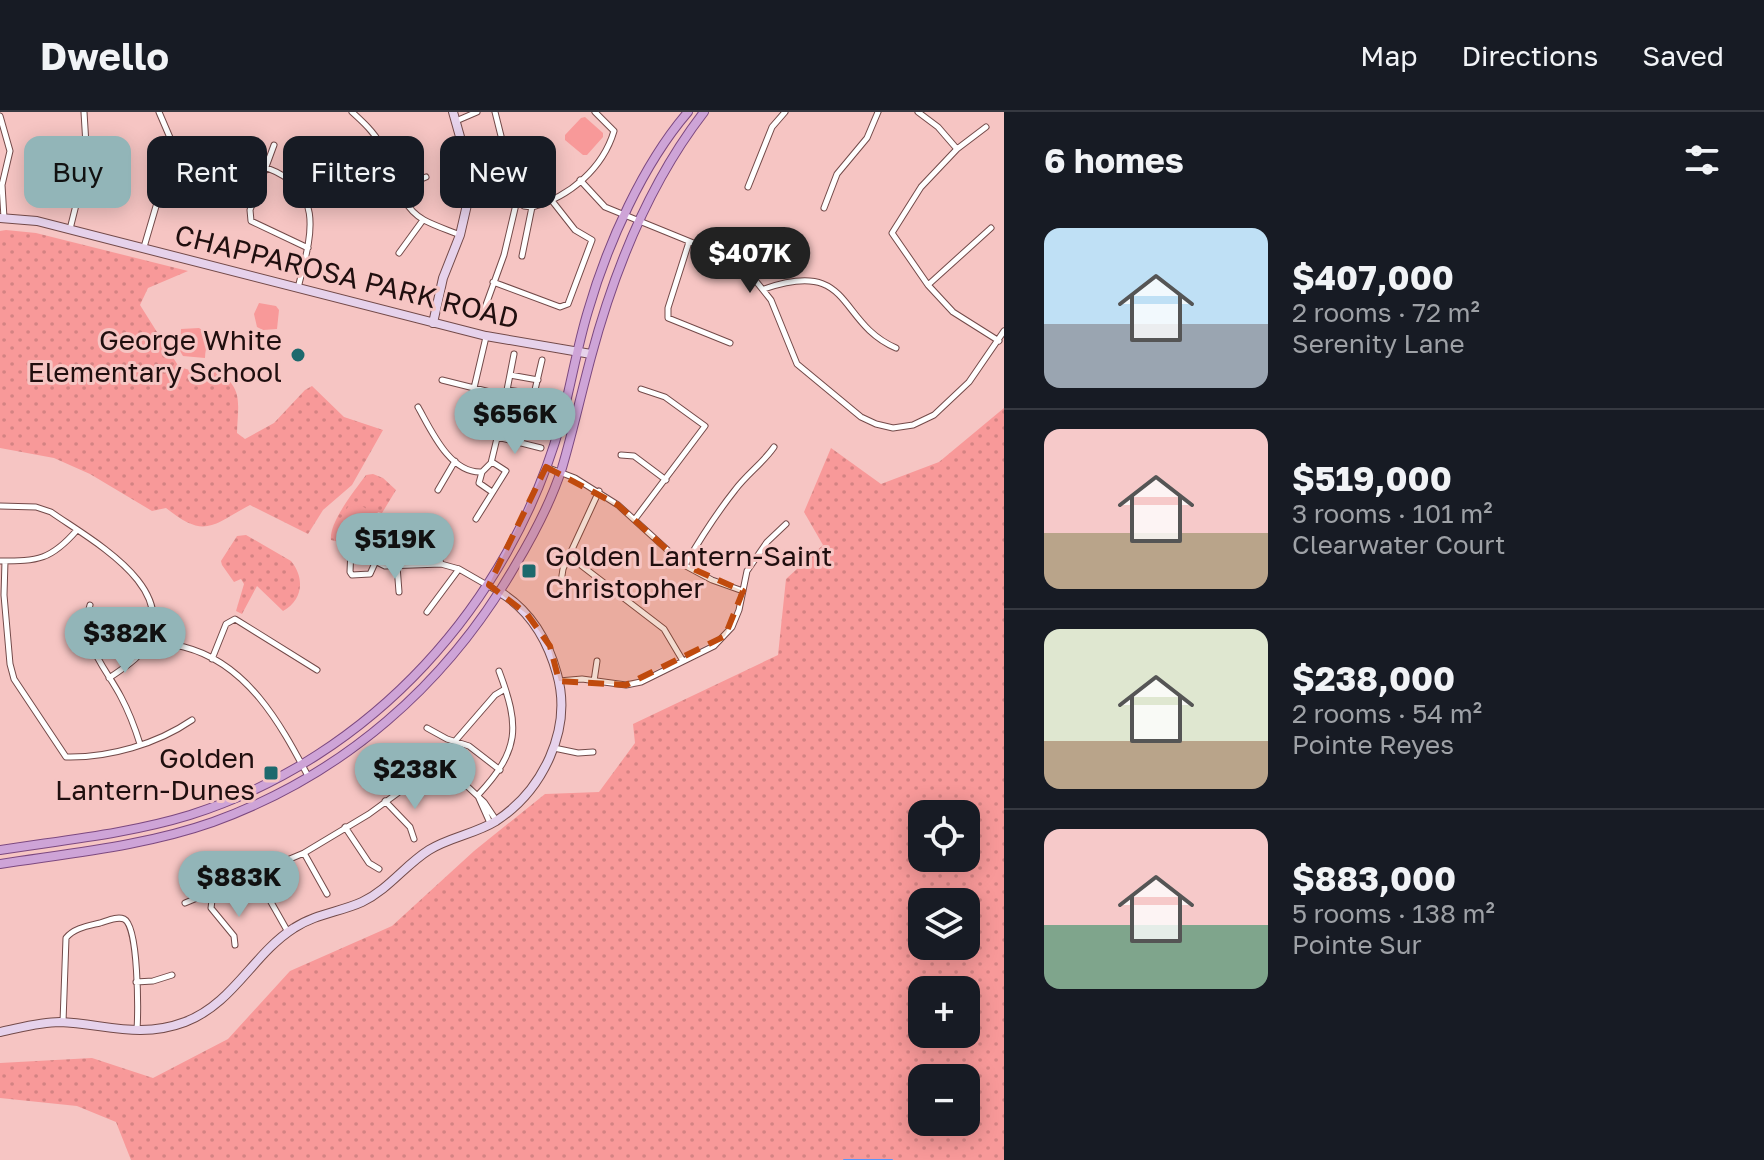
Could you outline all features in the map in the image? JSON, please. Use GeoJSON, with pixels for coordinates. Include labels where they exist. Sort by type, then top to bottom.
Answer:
{"type":"FeatureCollection","features":[{"type":"Feature","properties":{"kind":"main road"},"geometry":{"type":"LineString","coordinates":[[0,850],[119,832],[175,819],[229,801],[302,764],[357,726],[405,686],[460,625],[489,585],[520,531],[561,421],[605,258],[644,176],[688,112]]}},
{"type":"Feature","properties":{"kind":"main road"},"geometry":{"type":"LineString","coordinates":[[0,864],[122,846],[177,833],[246,808],[308,776],[365,739],[421,691],[465,642],[531,540],[560,473],[591,354],[640,220],[669,162],[704,112]]}},
{"type":"Feature","properties":{"kind":"street"},"geometry":{"type":"LineString","coordinates":[[70,229],[87,161],[84,112]]}},
{"type":"Feature","properties":{"kind":"street"},"geometry":{"type":"LineString","coordinates":[[143,248],[159,196],[175,161],[171,140],[159,112]]}},
{"type":"Feature","properties":{"kind":"street"},"geometry":{"type":"LineString","coordinates":[[352,112],[375,136]]}},
{"type":"Feature","properties":{"kind":"street"},"geometry":{"type":"LineString","coordinates":[[495,112],[501,136]]}},
{"type":"Feature","properties":{"kind":"street"},"geometry":{"type":"LineString","coordinates":[[556,200],[599,165],[614,131],[595,112]]}},
{"type":"Feature","properties":{"kind":"street"},"geometry":{"type":"LineString","coordinates":[[748,187],[772,127],[785,112]]}},
{"type":"Feature","properties":{"kind":"street"},"geometry":{"type":"LineString","coordinates":[[824,208],[837,174],[867,138],[878,112]]}},
{"type":"Feature","properties":{"kind":"street"},"geometry":{"type":"LineString","coordinates":[[918,112],[938,127],[957,149]]}},
{"type":"Feature","properties":{"kind":"street"},"geometry":{"type":"LineString","coordinates":[[433,323],[443,278],[460,235],[469,196],[468,175],[454,116],[473,113]]}},
{"type":"Feature","properties":{"kind":"street"},"geometry":{"type":"LineString","coordinates":[[0,116],[10,151],[2,185],[2,218]]}},
{"type":"Feature","properties":{"kind":"street"},"geometry":{"type":"LineString","coordinates":[[986,127],[957,149],[921,187],[892,233],[928,285],[953,312],[999,341]]}},
{"type":"Feature","properties":{"kind":"street"},"geometry":{"type":"LineString","coordinates":[[274,145],[267,168],[289,179],[305,199],[312,223],[298,288]]}},
{"type":"Feature","properties":{"kind":"street"},"geometry":{"type":"LineString","coordinates":[[580,180],[598,201],[730,260],[751,275],[771,300],[791,353],[805,372],[861,417],[876,424],[893,428],[913,425],[934,415],[969,382],[1004,331]]}},
{"type":"Feature","properties":{"kind":"street"},"geometry":{"type":"LineString","coordinates":[[493,282],[560,307],[568,304],[592,240],[575,230],[556,206]]}},
{"type":"Feature","properties":{"kind":"street"},"geometry":{"type":"LineString","coordinates":[[251,208],[251,221],[308,248]]}},
{"type":"Feature","properties":{"kind":"street"},"geometry":{"type":"LineString","coordinates":[[410,208],[423,220],[460,235]]}},
{"type":"Feature","properties":{"kind":"street"},"geometry":{"type":"LineString","coordinates":[[483,313],[504,255],[515,208]]}},
{"type":"Feature","properties":{"kind":"street"},"geometry":{"type":"LineString","coordinates":[[522,256],[532,208]]}},
{"type":"Feature","properties":{"kind":"street","name":"CHAPPAROSA PARK ROAD"},"geometry":{"type":"LineString","coordinates":[[2,218],[37,221],[70,229],[486,336],[591,354]]}},
{"type":"Feature","properties":{"kind":"street"},"geometry":{"type":"LineString","coordinates":[[399,253],[423,220]]}},
{"type":"Feature","properties":{"kind":"street"},"geometry":{"type":"LineString","coordinates":[[928,285],[991,228]]}},
{"type":"Feature","properties":{"kind":"street"},"geometry":{"type":"LineString","coordinates":[[689,242],[668,308],[668,318],[730,343]]}},
{"type":"Feature","properties":{"kind":"street"},"geometry":{"type":"LineString","coordinates":[[764,289],[790,280],[814,281],[837,292],[865,327],[883,343],[896,348]]}},
{"type":"Feature","properties":{"kind":"street"},"geometry":{"type":"LineString","coordinates":[[474,388],[486,336]]}},
{"type":"Feature","properties":{"kind":"street"},"geometry":{"type":"LineString","coordinates":[[502,395],[507,390],[514,354]]}},
{"type":"Feature","properties":{"kind":"street"},"geometry":{"type":"LineString","coordinates":[[507,390],[534,394],[542,360]]}},
{"type":"Feature","properties":{"kind":"street"},"geometry":{"type":"LineString","coordinates":[[510,375],[538,380]]}},
{"type":"Feature","properties":{"kind":"street"},"geometry":{"type":"LineString","coordinates":[[442,380],[502,395],[506,401],[492,462],[482,472],[479,483],[492,492]]}},
{"type":"Feature","properties":{"kind":"street"},"geometry":{"type":"LineString","coordinates":[[635,519],[705,426],[665,397],[641,389]]}},
{"type":"Feature","properties":{"kind":"street"},"geometry":{"type":"LineString","coordinates":[[418,407],[434,436],[455,461],[473,473],[482,472]]}},
{"type":"Feature","properties":{"kind":"street"},"geometry":{"type":"LineString","coordinates":[[497,437],[541,448]]}},
{"type":"Feature","properties":{"kind":"street"},"geometry":{"type":"LineString","coordinates":[[685,565],[729,498],[774,447]]}},
{"type":"Feature","properties":{"kind":"street"},"geometry":{"type":"LineString","coordinates":[[621,455],[634,456],[666,480]]}},
{"type":"Feature","properties":{"kind":"street"},"geometry":{"type":"LineString","coordinates":[[438,490],[455,461]]}},
{"type":"Feature","properties":{"kind":"street"},"geometry":{"type":"LineString","coordinates":[[476,519],[506,471],[492,462]]}},
{"type":"Feature","properties":{"kind":"street"},"geometry":{"type":"LineString","coordinates":[[546,467],[599,491],[685,565],[712,580],[743,591]]}},
{"type":"Feature","properties":{"kind":"street"},"geometry":{"type":"LineString","coordinates":[[561,582],[569,556],[599,491]]}},
{"type":"Feature","properties":{"kind":"street"},"geometry":{"type":"LineString","coordinates":[[0,506],[36,507],[51,512],[137,576],[147,592],[152,630],[138,656],[109,678]]}},
{"type":"Feature","properties":{"kind":"street"},"geometry":{"type":"LineString","coordinates":[[363,554],[386,520],[437,551],[441,564]]}},
{"type":"Feature","properties":{"kind":"street"},"geometry":{"type":"LineString","coordinates":[[559,681],[626,685],[641,682],[714,646],[725,636],[739,610],[747,571],[767,542],[786,524]]}},
{"type":"Feature","properties":{"kind":"street"},"geometry":{"type":"LineString","coordinates":[[77,530],[63,546],[43,558],[2,561],[10,664],[14,679],[66,757],[109,754],[172,734],[192,720]]}},
{"type":"Feature","properties":{"kind":"street"},"geometry":{"type":"LineString","coordinates":[[0,1032],[34,1024],[63,1022],[137,1031],[177,1025],[201,1014],[231,992],[270,946],[288,932],[304,922],[373,896],[433,847],[493,822],[532,790],[554,748],[560,721],[559,681],[550,646],[527,614],[500,592],[459,569],[441,564],[397,566],[375,563],[351,549],[351,574],[370,574],[375,563]]}},
{"type":"Feature","properties":{"kind":"street"},"geometry":{"type":"LineString","coordinates":[[569,556],[664,629],[683,661]]}},
{"type":"Feature","properties":{"kind":"street"},"geometry":{"type":"LineString","coordinates":[[397,566],[399,592]]}},
{"type":"Feature","properties":{"kind":"street"},"geometry":{"type":"LineString","coordinates":[[427,612],[459,569]]}},
{"type":"Feature","properties":{"kind":"street"},"geometry":{"type":"LineString","coordinates":[[90,605],[86,620],[91,645],[125,703],[140,744]]}},
{"type":"Feature","properties":{"kind":"street"},"geometry":{"type":"LineString","coordinates":[[212,659],[226,624],[235,619],[317,670]]}},
{"type":"Feature","properties":{"kind":"street"},"geometry":{"type":"LineString","coordinates":[[147,642],[184,647],[212,659],[240,677],[255,691],[308,776]]}},
{"type":"Feature","properties":{"kind":"street"},"geometry":{"type":"LineString","coordinates":[[594,681],[597,661]]}},
{"type":"Feature","properties":{"kind":"street"},"geometry":{"type":"LineString","coordinates":[[478,795],[500,770],[510,749],[514,726],[512,706],[499,671]]}},
{"type":"Feature","properties":{"kind":"street"},"geometry":{"type":"LineString","coordinates":[[456,740],[495,695],[505,689]]}},
{"type":"Feature","properties":{"kind":"street"},"geometry":{"type":"LineString","coordinates":[[427,728],[476,750],[500,770]]}},
{"type":"Feature","properties":{"kind":"street"},"geometry":{"type":"LineString","coordinates":[[554,748],[578,753],[593,752]]}},
{"type":"Feature","properties":{"kind":"street"},"geometry":{"type":"LineString","coordinates":[[185,903],[304,853],[369,814],[418,779],[433,773],[458,780],[478,795],[493,822]]}},
{"type":"Feature","properties":{"kind":"street"},"geometry":{"type":"LineString","coordinates":[[385,801],[410,827],[414,839]]}},
{"type":"Feature","properties":{"kind":"street"},"geometry":{"type":"LineString","coordinates":[[345,827],[369,863],[379,869]]}},
{"type":"Feature","properties":{"kind":"street"},"geometry":{"type":"LineString","coordinates":[[304,853],[327,894]]}},
{"type":"Feature","properties":{"kind":"street"},"geometry":{"type":"LineString","coordinates":[[255,874],[288,932]]}},
{"type":"Feature","properties":{"kind":"street"},"geometry":{"type":"LineString","coordinates":[[213,893],[211,908],[234,936],[235,945]]}},
{"type":"Feature","properties":{"kind":"street"},"geometry":{"type":"LineString","coordinates":[[63,1022],[64,944],[69,933],[115,918],[124,919],[129,923],[135,951],[137,1031]]}},
{"type":"Feature","properties":{"kind":"street"},"geometry":{"type":"LineString","coordinates":[[136,982],[172,975]]}},
{"type":"Feature","properties":{"kind":"highlighted area"},"geometry":{"type":"Polygon","coordinates":[[[546,467],[618,505],[684,565],[743,591],[725,636],[626,685],[559,681],[550,646],[527,614],[489,585],[546,467]]]}},
{"type":"Feature","properties":{"kind":"shaded area"},"geometry":{"type":"Polygon","coordinates":[[[585,117],[603,133],[603,137],[587,155],[583,155],[565,140],[565,135],[585,117]]]}},
{"type":"Feature","properties":{"kind":"shaded area"},"geometry":{"type":"Polygon","coordinates":[[[0,231],[36,233],[188,271],[148,288],[140,305],[179,367],[201,373],[215,370],[231,383],[238,404],[237,433],[245,439],[274,423],[312,386],[344,417],[383,430],[352,485],[323,510],[308,534],[250,505],[217,523],[199,526],[179,518],[166,508],[152,511],[90,474],[54,458],[0,448],[0,231]]]}},
{"type":"Feature","properties":{"kind":"shaded area"},"geometry":{"type":"Polygon","coordinates":[[[259,303],[276,306],[279,310],[277,329],[257,327],[254,314],[259,303]]]}},
{"type":"Feature","properties":{"kind":"shaded area"},"geometry":{"type":"Polygon","coordinates":[[[199,328],[207,338],[205,358],[183,356],[180,351],[181,329],[199,328]]]}},
{"type":"Feature","properties":{"kind":"shaded area"},"geometry":{"type":"Polygon","coordinates":[[[1004,408],[1004,1160],[131,1160],[116,1122],[77,1106],[0,1098],[0,1063],[92,1058],[153,1078],[228,1039],[290,971],[392,926],[474,851],[545,794],[599,792],[635,743],[633,724],[778,655],[786,579],[823,545],[804,512],[831,448],[881,484],[939,462],[1004,408]]]}},
{"type":"Feature","properties":{"kind":"shaded area"},"geometry":{"type":"Polygon","coordinates":[[[366,475],[383,478],[396,490],[382,513],[378,512],[363,540],[348,539],[347,544],[331,540],[334,524],[344,506],[366,475]]]}},
{"type":"Feature","properties":{"kind":"shaded area"},"geometry":{"type":"Polygon","coordinates":[[[354,501],[373,513],[361,537],[357,538],[338,523],[354,501]]]}},
{"type":"Feature","properties":{"kind":"shaded area"},"geometry":{"type":"Polygon","coordinates":[[[246,535],[291,561],[298,574],[298,595],[283,611],[257,586],[242,614],[236,611],[244,584],[241,579],[234,582],[221,561],[237,536],[246,535]]]}},
{"type":"Feature","properties":{"kind":"waterway"},"geometry":{"type":"LineString","coordinates":[[844,1160],[892,1160]]}},
{"type":"Feature","properties":{"kind":"place","name":"George White Elementary School"},"geometry":{"type":"Point","coordinates":[298,355]}},
{"type":"Feature","properties":{"kind":"place","name":"Golden Lantern-Saint Christopher"},"geometry":{"type":"Point","coordinates":[529,571]}},
{"type":"Feature","properties":{"kind":"place","name":"Golden Lantern-Dunes"},"geometry":{"type":"Point","coordinates":[271,773]}}]}
